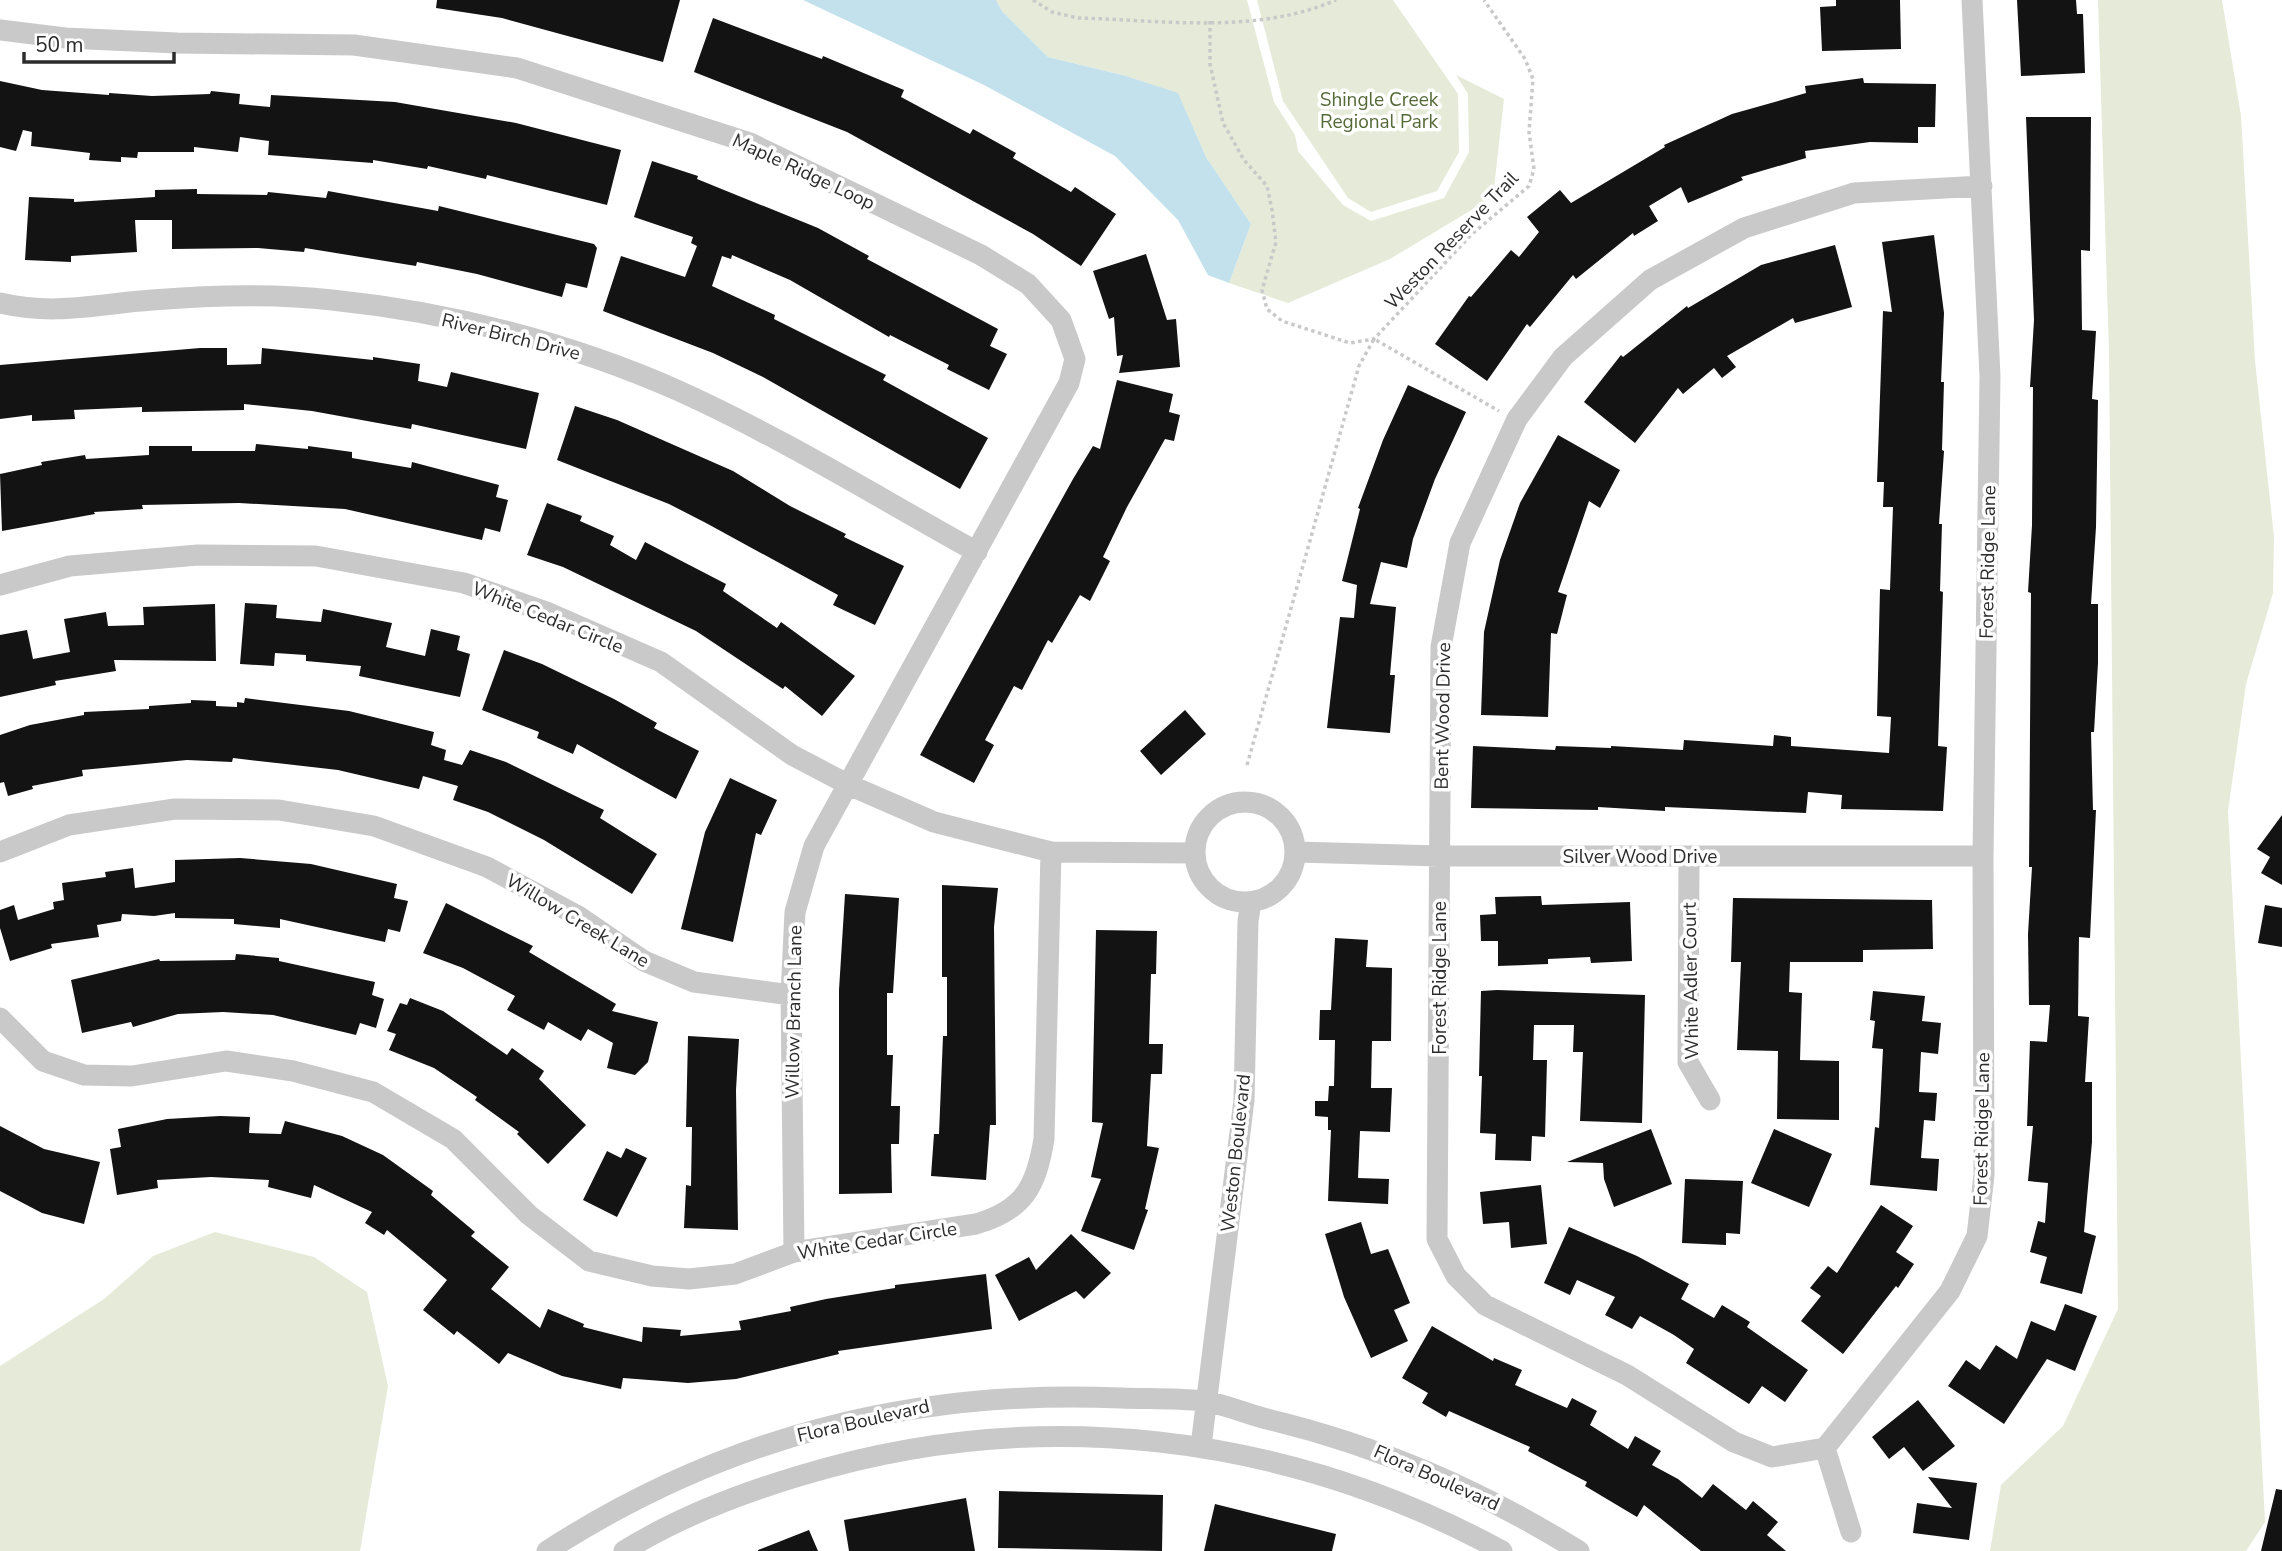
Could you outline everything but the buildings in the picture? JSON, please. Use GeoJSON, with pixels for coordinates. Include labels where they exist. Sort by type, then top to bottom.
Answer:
{"type":"FeatureCollection","features":[{"type":"Feature","properties":{"kind":"street","name":"Forest Ridge Lane"},"geometry":{"type":"LineString","coordinates":[[1440,856],[1437,1239],[1456,1276],[1485,1305],[1627,1375],[1734,1443],[1772,1457],[1825,1448],[1950,1291],[1977,1236],[1984,1175],[1983,856],[1990,376],[1972,0]]}},
{"type":"Feature","properties":{"kind":"street","name":"Maple Ridge Loop"},"geometry":{"type":"LineString","coordinates":[[0,30],[65,38],[177,43],[354,45],[517,68],[750,143],[981,255],[1028,284],[1061,320],[1075,359],[1069,383],[849,785]]}},
{"type":"Feature","properties":{"kind":"street","name":"Bent Wood Drive"},"geometry":{"type":"LineString","coordinates":[[1440,856],[1441,648],[1460,543],[1517,419],[1563,357],[1650,280],[1744,229],[1854,193],[1982,186]]}},
{"type":"Feature","properties":{"kind":"street","name":"River Birch Drive"},"geometry":{"type":"LineString","coordinates":[[0,303],[68,311],[150,300],[252,294],[334,300],[507,333],[602,360],[680,392],[977,552]]}},
{"type":"Feature","properties":{"kind":"street","name":"White Cedar Circle"},"geometry":{"type":"LineString","coordinates":[[0,585],[70,566],[198,555],[316,555],[464,583],[549,613],[661,662],[792,755],[849,785],[934,821],[1051,852],[1194,853]]}},
{"type":"Feature","properties":{"kind":"street","name":"Willow Branch Lane"},"geometry":{"type":"LineString","coordinates":[[794,1252],[791,995],[795,912],[814,846],[849,785]]}},
{"type":"Feature","properties":{"kind":"street"},"geometry":{"type":"LineString","coordinates":[[1247,801],[1275,811],[1291,829],[1296,852],[1292,872],[1278,891],[1251,903],[1226,900],[1211,890],[1200,876],[1194,853],[1202,826],[1210,815],[1224,806],[1247,801]]}},
{"type":"Feature","properties":{"kind":"street","name":"Willow Creek Lane"},"geometry":{"type":"LineString","coordinates":[[0,852],[69,825],[175,809],[279,810],[374,826],[487,867],[578,916],[644,961],[694,982],[791,995]]}},
{"type":"Feature","properties":{"kind":"street","name":"White Cedar Circle"},"geometry":{"type":"LineString","coordinates":[[0,1018],[43,1060],[84,1075],[132,1076],[226,1061],[293,1071],[373,1092],[453,1139],[529,1215],[589,1261],[652,1276],[689,1279],[735,1274],[794,1252],[976,1224],[1002,1216],[1025,1196],[1039,1174],[1044,1139],[1051,852]]}},
{"type":"Feature","properties":{"kind":"street","name":"Silver Wood Drive"},"geometry":{"type":"LineString","coordinates":[[1296,852],[1440,856],[1983,856]]}},
{"type":"Feature","properties":{"kind":"street","name":"White Adler Court"},"geometry":{"type":"LineString","coordinates":[[1689,857],[1688,1062],[1710,1100]]}},
{"type":"Feature","properties":{"kind":"street","name":"Weston Boulevard"},"geometry":{"type":"LineString","coordinates":[[1205,1401],[1244,1100],[1248,921],[1251,903]]}},
{"type":"Feature","properties":{"kind":"street","name":"Flora Boulevard"},"geometry":{"type":"LineString","coordinates":[[547,1551],[602,1516],[705,1466],[773,1441],[869,1415],[930,1404],[1048,1394],[1205,1401],[1325,1433],[1444,1476],[1530,1520],[1579,1551]]}},
{"type":"Feature","properties":{"kind":"street"},"geometry":{"type":"LineString","coordinates":[[1201,1446],[1205,1401]]}},
{"type":"Feature","properties":{"kind":"street","name":"Flora Boulevard"},"geometry":{"type":"LineString","coordinates":[[624,1551],[681,1522],[773,1484],[829,1467],[909,1449],[993,1438],[1046,1436],[1146,1439],[1201,1446],[1275,1461],[1370,1489],[1429,1514],[1502,1551]]}},
{"type":"Feature","properties":{"kind":"street"},"geometry":{"type":"LineString","coordinates":[[1825,1448],[1851,1532]]}},
{"type":"Feature","properties":{"kind":"path"},"geometry":{"type":"LineString","coordinates":[[1033,0],[1052,12],[1078,18],[1244,22],[1307,11],[1336,0]]}},
{"type":"Feature","properties":{"kind":"path","name":"Weston Reserve Trail"},"geometry":{"type":"LineString","coordinates":[[1247,765],[1359,366],[1374,339],[1471,235],[1529,186],[1534,169],[1529,132],[1533,79],[1525,59],[1484,0]]}},
{"type":"Feature","properties":{"kind":"path"},"geometry":{"type":"LineString","coordinates":[[1210,21],[1210,64],[1223,122],[1244,160],[1267,186],[1272,210],[1276,242],[1262,290],[1267,309],[1282,321],[1350,343],[1374,339],[1517,419]]}},
{"type":"Feature","properties":{"kind":"green space"},"geometry":{"type":"Polygon","coordinates":[[[996,0],[1247,0],[1274,102],[1295,135],[1298,151],[1343,205],[1371,221],[1444,198],[1469,152],[1468,94],[1456,75],[1504,99],[1493,197],[1390,259],[1288,303],[1229,283],[1251,224],[1206,157],[1178,94],[1126,76],[1048,57],[1002,11],[996,0]]]}},
{"type":"Feature","properties":{"kind":"green space","name":"Shingle Creek Regional Park"},"geometry":{"type":"Polygon","coordinates":[[[1257,0],[1393,0],[1458,94],[1459,152],[1437,191],[1371,212],[1348,198],[1283,101],[1257,0]]]}},
{"type":"Feature","properties":{"kind":"green space"},"geometry":{"type":"Polygon","coordinates":[[[2098,0],[2222,0],[2241,116],[2255,361],[2274,537],[2273,593],[2246,684],[2228,811],[2265,1522],[2246,1551],[1990,1551],[2001,1485],[2063,1426],[2118,1309],[2109,352],[2098,0]]]}},
{"type":"Feature","properties":{"kind":"green space"},"geometry":{"type":"Polygon","coordinates":[[[215,1232],[314,1257],[367,1292],[388,1386],[360,1551],[0,1551],[0,1366],[104,1299],[153,1256],[215,1232]]]}},
{"type":"Feature","properties":{"kind":"water"},"geometry":{"type":"Polygon","coordinates":[[[803,0],[996,0],[1002,11],[1048,57],[1126,76],[1178,93],[1206,157],[1251,224],[1229,283],[1208,275],[1178,220],[1115,156],[984,85],[803,0]]]}}]}
